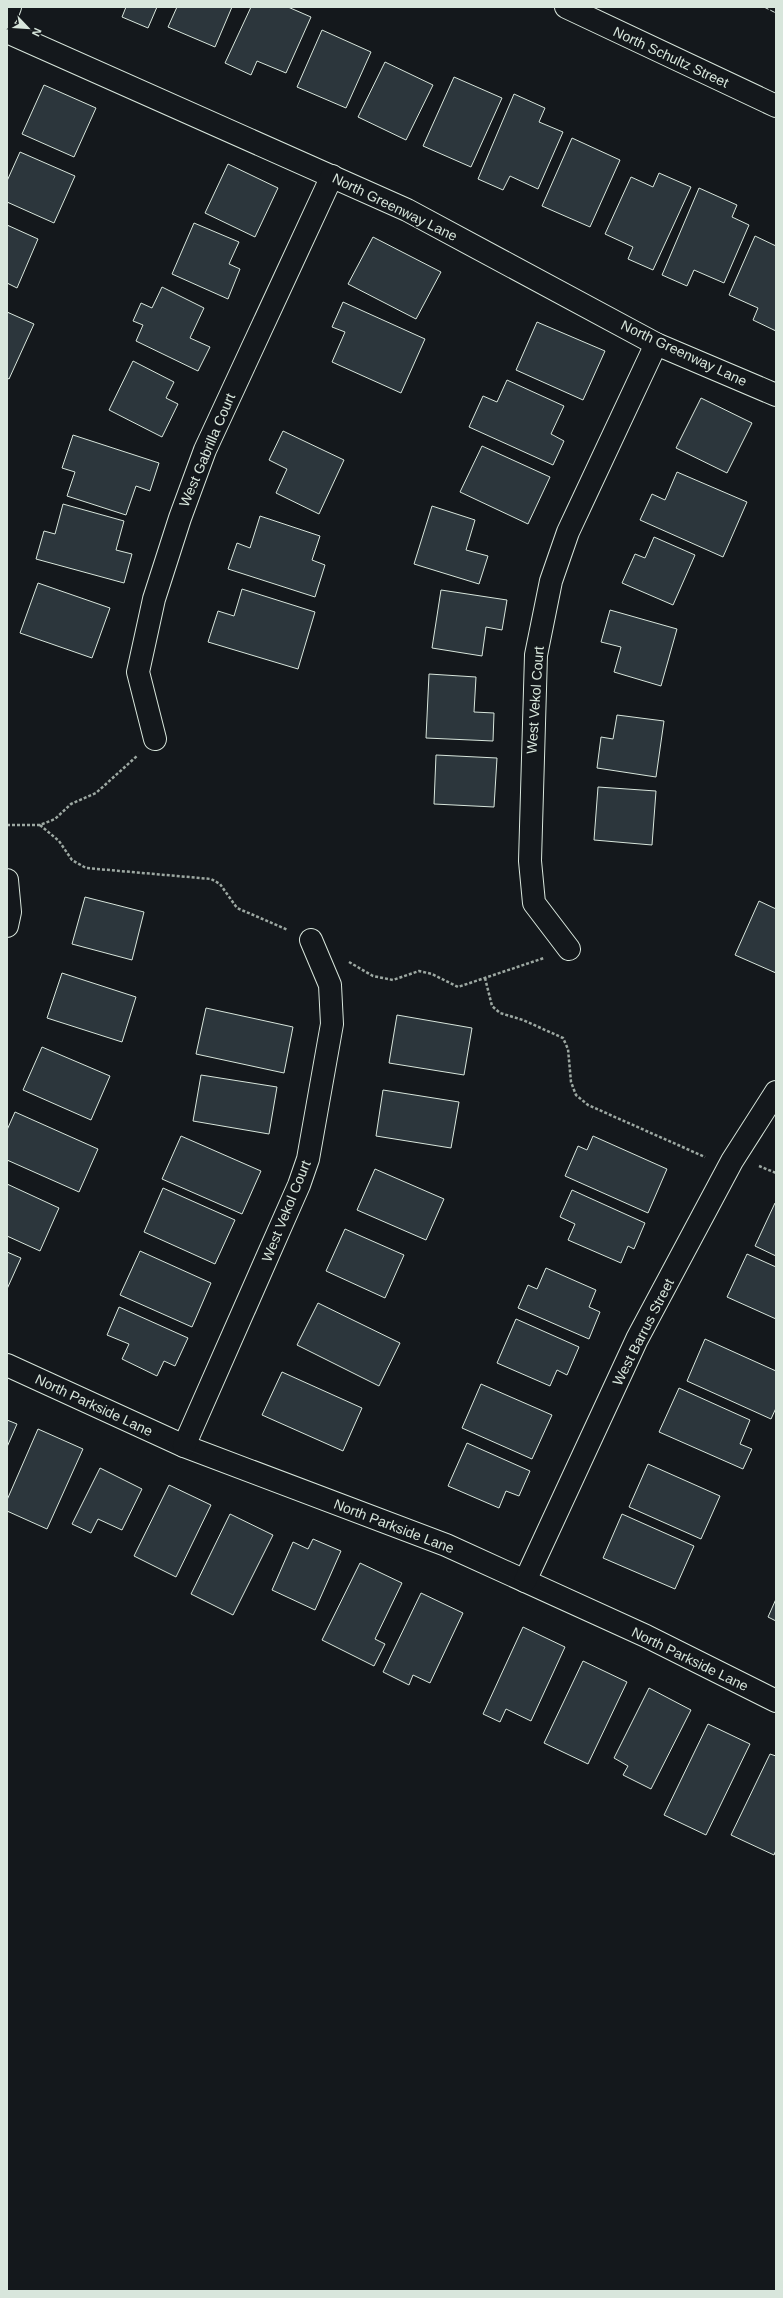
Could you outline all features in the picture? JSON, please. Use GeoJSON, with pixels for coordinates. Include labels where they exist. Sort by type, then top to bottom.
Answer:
{"type":"FeatureCollection","features":[{"type":"Feature","properties":{"kind":"street"},"geometry":{"type":"LineString","coordinates":[[7,15],[10,7]]}},
{"type":"Feature","properties":{"kind":"street","name":"North Schultz Street"},"geometry":{"type":"LineString","coordinates":[[566,7],[776,106]]}},
{"type":"Feature","properties":{"kind":"street","name":"North Greenway Lane"},"geometry":{"type":"LineString","coordinates":[[7,32],[407,210],[656,344],[776,395]]}},
{"type":"Feature","properties":{"kind":"street","name":"West Gabrilla Court"},"geometry":{"type":"LineString","coordinates":[[155,739],[138,672],[154,599],[180,518],[205,450],[332,176]]}},
{"type":"Feature","properties":{"kind":"street","name":"West Vekol Court"},"geometry":{"type":"LineString","coordinates":[[569,949],[534,903],[530,861],[536,655],[551,581],[568,532],[656,344]]}},
{"type":"Feature","properties":{"kind":"street"},"geometry":{"type":"LineString","coordinates":[[7,880],[10,912],[7,926]]}},
{"type":"Feature","properties":{"kind":"street","name":"West Vekol Court"},"geometry":{"type":"LineString","coordinates":[[184,1446],[299,1185],[308,1159],[332,1024],[330,985],[311,940]]}},
{"type":"Feature","properties":{"kind":"street","name":"West Barrus Street"},"geometry":{"type":"LineString","coordinates":[[525,1581],[638,1339],[732,1162],[776,1092]]}},
{"type":"Feature","properties":{"kind":"street","name":"North Parkside Lane"},"geometry":{"type":"LineString","coordinates":[[7,1365],[184,1446],[446,1545],[646,1636],[776,1701]]}},
{"type":"Feature","properties":{"kind":"path"},"geometry":{"type":"LineString","coordinates":[[7,825],[40,825],[55,819],[70,804],[96,793],[155,739]]}},
{"type":"Feature","properties":{"kind":"path"},"geometry":{"type":"LineString","coordinates":[[485,978],[492,1006],[500,1013],[523,1020],[563,1038],[568,1049],[571,1082],[576,1095],[588,1105],[705,1157],[759,1166],[776,1173]]}},
{"type":"Feature","properties":{"kind":"building"},"geometry":{"type":"Polygon","coordinates":[[[126,7],[157,7],[148,28],[122,17],[126,7]]]}},
{"type":"Feature","properties":{"kind":"building"},"geometry":{"type":"Polygon","coordinates":[[[177,7],[232,7],[215,47],[168,27],[177,7]]]}},
{"type":"Feature","properties":{"kind":"building"},"geometry":{"type":"Polygon","coordinates":[[[251,7],[288,7],[311,17],[286,73],[257,61],[251,75],[225,63],[251,7]]]}},
{"type":"Feature","properties":{"kind":"building"},"geometry":{"type":"Polygon","coordinates":[[[322,30],[371,52],[346,108],[297,87],[322,30]]]}},
{"type":"Feature","properties":{"kind":"building"},"geometry":{"type":"Polygon","coordinates":[[[385,62],[433,85],[406,140],[358,117],[385,62]]]}},
{"type":"Feature","properties":{"kind":"building"},"geometry":{"type":"Polygon","coordinates":[[[454,77],[502,98],[471,167],[423,146],[454,77]]]}},
{"type":"Feature","properties":{"kind":"building"},"geometry":{"type":"Polygon","coordinates":[[[44,85],[96,108],[74,157],[22,134],[44,85]]]}},
{"type":"Feature","properties":{"kind":"building"},"geometry":{"type":"Polygon","coordinates":[[[514,94],[545,108],[539,122],[563,132],[538,189],[510,176],[503,190],[478,179],[514,94]]]}},
{"type":"Feature","properties":{"kind":"building"},"geometry":{"type":"Polygon","coordinates":[[[572,138],[620,160],[590,227],[542,206],[572,138]]]}},
{"type":"Feature","properties":{"kind":"building"},"geometry":{"type":"Polygon","coordinates":[[[20,152],[75,176],[54,223],[7,202],[7,181],[20,152]]]}},
{"type":"Feature","properties":{"kind":"building"},"geometry":{"type":"Polygon","coordinates":[[[228,164],[278,188],[255,237],[205,213],[228,164]]]}},
{"type":"Feature","properties":{"kind":"building"},"geometry":{"type":"Polygon","coordinates":[[[659,173],[691,187],[653,270],[628,259],[633,247],[605,234],[631,177],[653,187],[659,173]]]}},
{"type":"Feature","properties":{"kind":"building"},"geometry":{"type":"Polygon","coordinates":[[[699,188],[737,205],[732,217],[749,225],[724,283],[694,270],[687,286],[662,275],[699,188]]]}},
{"type":"Feature","properties":{"kind":"building"},"geometry":{"type":"Polygon","coordinates":[[[194,223],[239,242],[229,264],[240,269],[228,299],[172,274],[194,223]]]}},
{"type":"Feature","properties":{"kind":"building"},"geometry":{"type":"Polygon","coordinates":[[[7,225],[38,239],[17,288],[7,283],[7,225]]]}},
{"type":"Feature","properties":{"kind":"building"},"geometry":{"type":"Polygon","coordinates":[[[755,236],[776,246],[776,331],[753,320],[758,308],[729,295],[755,236]]]}},
{"type":"Feature","properties":{"kind":"building"},"geometry":{"type":"Polygon","coordinates":[[[373,237],[441,272],[416,319],[348,284],[373,237]]]}},
{"type":"Feature","properties":{"kind":"building"},"geometry":{"type":"Polygon","coordinates":[[[162,287],[204,308],[190,338],[210,347],[198,371],[136,341],[143,325],[133,321],[141,303],[152,308],[162,287]]]}},
{"type":"Feature","properties":{"kind":"building"},"geometry":{"type":"Polygon","coordinates":[[[343,302],[425,339],[401,393],[332,362],[345,332],[332,327],[343,302]]]}},
{"type":"Feature","properties":{"kind":"building"},"geometry":{"type":"Polygon","coordinates":[[[7,312],[34,324],[9,379],[7,378],[7,312]]]}},
{"type":"Feature","properties":{"kind":"building"},"geometry":{"type":"Polygon","coordinates":[[[537,322],[605,351],[583,400],[516,370],[537,322]]]}},
{"type":"Feature","properties":{"kind":"building"},"geometry":{"type":"Polygon","coordinates":[[[133,361],[174,382],[166,398],[178,404],[162,437],[109,410],[133,361]]]}},
{"type":"Feature","properties":{"kind":"building"},"geometry":{"type":"Polygon","coordinates":[[[507,380],[564,406],[551,434],[564,441],[553,465],[469,427],[483,396],[497,402],[507,380]]]}},
{"type":"Feature","properties":{"kind":"building"},"geometry":{"type":"Polygon","coordinates":[[[701,398],[752,423],[727,473],[676,448],[701,398]]]}},
{"type":"Feature","properties":{"kind":"building"},"geometry":{"type":"Polygon","coordinates":[[[283,431],[344,460],[319,514],[276,493],[287,469],[269,460],[283,431]]]}},
{"type":"Feature","properties":{"kind":"building"},"geometry":{"type":"Polygon","coordinates":[[[73,435],[159,463],[150,491],[136,486],[126,515],[67,496],[75,472],[62,468],[73,435]]]}},
{"type":"Feature","properties":{"kind":"building"},"geometry":{"type":"Polygon","coordinates":[[[482,446],[550,477],[528,524],[460,492],[482,446]]]}},
{"type":"Feature","properties":{"kind":"building"},"geometry":{"type":"Polygon","coordinates":[[[677,472],[747,502],[723,557],[640,520],[652,494],[665,500],[677,472]]]}},
{"type":"Feature","properties":{"kind":"building"},"geometry":{"type":"Polygon","coordinates":[[[63,504],[124,521],[116,550],[132,554],[124,583],[36,559],[44,531],[55,534],[63,504]]]}},
{"type":"Feature","properties":{"kind":"building"},"geometry":{"type":"Polygon","coordinates":[[[432,506],[475,520],[466,550],[488,556],[479,584],[414,564],[432,506]]]}},
{"type":"Feature","properties":{"kind":"building"},"geometry":{"type":"Polygon","coordinates":[[[260,516],[320,536],[312,560],[325,565],[315,597],[228,569],[237,543],[250,548],[260,516]]]}},
{"type":"Feature","properties":{"kind":"building"},"geometry":{"type":"Polygon","coordinates":[[[654,537],[695,555],[673,605],[622,583],[635,554],[645,558],[654,537]]]}},
{"type":"Feature","properties":{"kind":"building"},"geometry":{"type":"Polygon","coordinates":[[[38,583],[110,608],[92,658],[20,633],[38,583]]]}},
{"type":"Feature","properties":{"kind":"building"},"geometry":{"type":"Polygon","coordinates":[[[242,589],[315,612],[298,669],[208,642],[218,611],[234,616],[242,589]]]}},
{"type":"Feature","properties":{"kind":"building"},"geometry":{"type":"Polygon","coordinates":[[[441,590],[507,600],[502,630],[486,627],[482,656],[432,648],[441,590]]]}},
{"type":"Feature","properties":{"kind":"building"},"geometry":{"type":"Polygon","coordinates":[[[610,610],[677,629],[661,686],[614,672],[621,647],[601,642],[610,610]]]}},
{"type":"Feature","properties":{"kind":"building"},"geometry":{"type":"Polygon","coordinates":[[[429,674],[476,677],[474,712],[494,713],[493,741],[426,738],[429,674]]]}},
{"type":"Feature","properties":{"kind":"building"},"geometry":{"type":"Polygon","coordinates":[[[617,715],[664,721],[656,777],[597,768],[601,737],[613,739],[617,715]]]}},
{"type":"Feature","properties":{"kind":"building"},"geometry":{"type":"Polygon","coordinates":[[[436,755],[497,758],[494,807],[434,804],[436,755]]]}},
{"type":"Feature","properties":{"kind":"building"},"geometry":{"type":"Polygon","coordinates":[[[598,787],[656,791],[652,845],[594,840],[598,787]]]}},
{"type":"Feature","properties":{"kind":"building"},"geometry":{"type":"Polygon","coordinates":[[[85,897],[144,912],[132,960],[72,944],[85,897]]]}},
{"type":"Feature","properties":{"kind":"building"},"geometry":{"type":"Polygon","coordinates":[[[759,901],[776,909],[776,973],[735,955],[759,901]]]}},
{"type":"Feature","properties":{"kind":"building"},"geometry":{"type":"Polygon","coordinates":[[[62,973],[136,997],[122,1042],[47,1018],[62,973]]]}},
{"type":"Feature","properties":{"kind":"building"},"geometry":{"type":"Polygon","coordinates":[[[206,1008],[293,1027],[284,1073],[196,1054],[206,1008]]]}},
{"type":"Feature","properties":{"kind":"building"},"geometry":{"type":"Polygon","coordinates":[[[397,1015],[472,1028],[464,1075],[389,1063],[397,1015]]]}},
{"type":"Feature","properties":{"kind":"building"},"geometry":{"type":"Polygon","coordinates":[[[42,1047],[110,1076],[91,1120],[23,1090],[42,1047]]]}},
{"type":"Feature","properties":{"kind":"building"},"geometry":{"type":"Polygon","coordinates":[[[201,1075],[277,1087],[269,1134],[193,1121],[201,1075]]]}},
{"type":"Feature","properties":{"kind":"building"},"geometry":{"type":"Polygon","coordinates":[[[383,1090],[459,1102],[451,1148],[376,1136],[383,1090]]]}},
{"type":"Feature","properties":{"kind":"building"},"geometry":{"type":"Polygon","coordinates":[[[15,1112],[98,1149],[79,1192],[7,1160],[7,1130],[15,1112]]]}},
{"type":"Feature","properties":{"kind":"building"},"geometry":{"type":"Polygon","coordinates":[[[181,1136],[261,1171],[242,1214],[162,1179],[181,1136]]]}},
{"type":"Feature","properties":{"kind":"building"},"geometry":{"type":"Polygon","coordinates":[[[593,1136],[667,1169],[648,1213],[565,1176],[578,1146],[587,1150],[593,1136]]]}},
{"type":"Feature","properties":{"kind":"building"},"geometry":{"type":"Polygon","coordinates":[[[375,1169],[444,1199],[426,1240],[357,1210],[375,1169]]]}},
{"type":"Feature","properties":{"kind":"building"},"geometry":{"type":"Polygon","coordinates":[[[7,1184],[59,1208],[40,1251],[7,1236],[7,1184]]]}},
{"type":"Feature","properties":{"kind":"building"},"geometry":{"type":"Polygon","coordinates":[[[163,1188],[235,1220],[215,1264],[144,1232],[163,1188]]]}},
{"type":"Feature","properties":{"kind":"building"},"geometry":{"type":"Polygon","coordinates":[[[572,1190],[645,1223],[634,1249],[628,1246],[621,1263],[568,1240],[575,1224],[560,1217],[572,1190]]]}},
{"type":"Feature","properties":{"kind":"building"},"geometry":{"type":"Polygon","coordinates":[[[776,1203],[776,1256],[755,1246],[776,1203]]]}},
{"type":"Feature","properties":{"kind":"building"},"geometry":{"type":"Polygon","coordinates":[[[345,1229],[404,1255],[385,1298],[326,1271],[345,1229]]]}},
{"type":"Feature","properties":{"kind":"building"},"geometry":{"type":"Polygon","coordinates":[[[140,1251],[211,1283],[192,1327],[120,1295],[140,1251]]]}},
{"type":"Feature","properties":{"kind":"building"},"geometry":{"type":"Polygon","coordinates":[[[7,1252],[21,1258],[7,1289],[7,1252]]]}},
{"type":"Feature","properties":{"kind":"building"},"geometry":{"type":"Polygon","coordinates":[[[747,1254],[776,1267],[776,1319],[727,1297],[747,1254]]]}},
{"type":"Feature","properties":{"kind":"building"},"geometry":{"type":"Polygon","coordinates":[[[546,1268],[596,1290],[589,1307],[600,1312],[589,1339],[518,1308],[528,1285],[537,1289],[546,1268]]]}},
{"type":"Feature","properties":{"kind":"building"},"geometry":{"type":"Polygon","coordinates":[[[318,1303],[400,1343],[379,1386],[297,1345],[318,1303]]]}},
{"type":"Feature","properties":{"kind":"building"},"geometry":{"type":"Polygon","coordinates":[[[119,1307],[188,1338],[175,1366],[164,1361],[157,1376],[122,1359],[129,1344],[107,1335],[119,1307]]]}},
{"type":"Feature","properties":{"kind":"building"},"geometry":{"type":"Polygon","coordinates":[[[516,1319],[579,1347],[567,1375],[557,1370],[550,1386],[497,1363],[516,1319]]]}},
{"type":"Feature","properties":{"kind":"building"},"geometry":{"type":"Polygon","coordinates":[[[705,1339],[776,1371],[776,1408],[771,1419],[687,1381],[705,1339]]]}},
{"type":"Feature","properties":{"kind":"building"},"geometry":{"type":"Polygon","coordinates":[[[282,1372],[362,1408],[343,1451],[262,1415],[282,1372]]]}},
{"type":"Feature","properties":{"kind":"building"},"geometry":{"type":"Polygon","coordinates":[[[481,1384],[552,1415],[532,1459],[462,1428],[481,1384]]]}},
{"type":"Feature","properties":{"kind":"building"},"geometry":{"type":"Polygon","coordinates":[[[679,1388],[750,1420],[740,1444],[752,1449],[743,1469],[659,1432],[679,1388]]]}},
{"type":"Feature","properties":{"kind":"building"},"geometry":{"type":"Polygon","coordinates":[[[7,1420],[17,1424],[7,1447],[7,1420]]]}},
{"type":"Feature","properties":{"kind":"building"},"geometry":{"type":"Polygon","coordinates":[[[38,1429],[83,1449],[47,1529],[7,1511],[7,1500],[38,1429]]]}},
{"type":"Feature","properties":{"kind":"building"},"geometry":{"type":"Polygon","coordinates":[[[467,1443],[530,1471],[519,1496],[506,1491],[499,1508],[448,1486],[467,1443]]]}},
{"type":"Feature","properties":{"kind":"building"},"geometry":{"type":"Polygon","coordinates":[[[648,1464],[720,1496],[701,1539],[629,1507],[648,1464]]]}},
{"type":"Feature","properties":{"kind":"building"},"geometry":{"type":"Polygon","coordinates":[[[100,1468],[142,1489],[122,1530],[98,1519],[91,1533],[72,1524],[100,1468]]]}},
{"type":"Feature","properties":{"kind":"building"},"geometry":{"type":"Polygon","coordinates":[[[169,1485],[211,1505],[176,1577],[134,1556],[169,1485]]]}},
{"type":"Feature","properties":{"kind":"building"},"geometry":{"type":"Polygon","coordinates":[[[230,1514],[273,1535],[233,1615],[191,1594],[230,1514]]]}},
{"type":"Feature","properties":{"kind":"building"},"geometry":{"type":"Polygon","coordinates":[[[622,1514],[694,1546],[675,1589],[603,1558],[622,1514]]]}},
{"type":"Feature","properties":{"kind":"building"},"geometry":{"type":"Polygon","coordinates":[[[313,1539],[341,1551],[315,1610],[272,1590],[293,1542],[308,1549],[313,1539]]]}},
{"type":"Feature","properties":{"kind":"building"},"geometry":{"type":"Polygon","coordinates":[[[360,1563],[402,1583],[375,1639],[385,1644],[374,1666],[322,1640],[360,1563]]]}},
{"type":"Feature","properties":{"kind":"building"},"geometry":{"type":"Polygon","coordinates":[[[421,1593],[463,1613],[430,1683],[413,1675],[409,1685],[383,1672],[421,1593]]]}},
{"type":"Feature","properties":{"kind":"building"},"geometry":{"type":"Polygon","coordinates":[[[776,1599],[776,1621],[768,1617],[776,1599]]]}},
{"type":"Feature","properties":{"kind":"building"},"geometry":{"type":"Polygon","coordinates":[[[523,1627],[565,1647],[531,1721],[506,1709],[500,1722],[483,1714],[523,1627]]]}},
{"type":"Feature","properties":{"kind":"building"},"geometry":{"type":"Polygon","coordinates":[[[583,1661],[627,1682],[588,1764],[544,1743],[583,1661]]]}},
{"type":"Feature","properties":{"kind":"building"},"geometry":{"type":"Polygon","coordinates":[[[649,1688],[691,1710],[651,1789],[623,1775],[628,1766],[614,1758],[649,1688]]]}},
{"type":"Feature","properties":{"kind":"building"},"geometry":{"type":"Polygon","coordinates":[[[708,1724],[750,1744],[706,1835],[664,1815],[708,1724]]]}},
{"type":"Feature","properties":{"kind":"building"},"geometry":{"type":"Polygon","coordinates":[[[770,1754],[776,1756],[776,1850],[774,1855],[731,1835],[770,1754]]]}},
{"type":"Feature","properties":{"kind":"fence"},"geometry":{"type":"LineString","coordinates":[[764,7],[776,13]]}}]}
